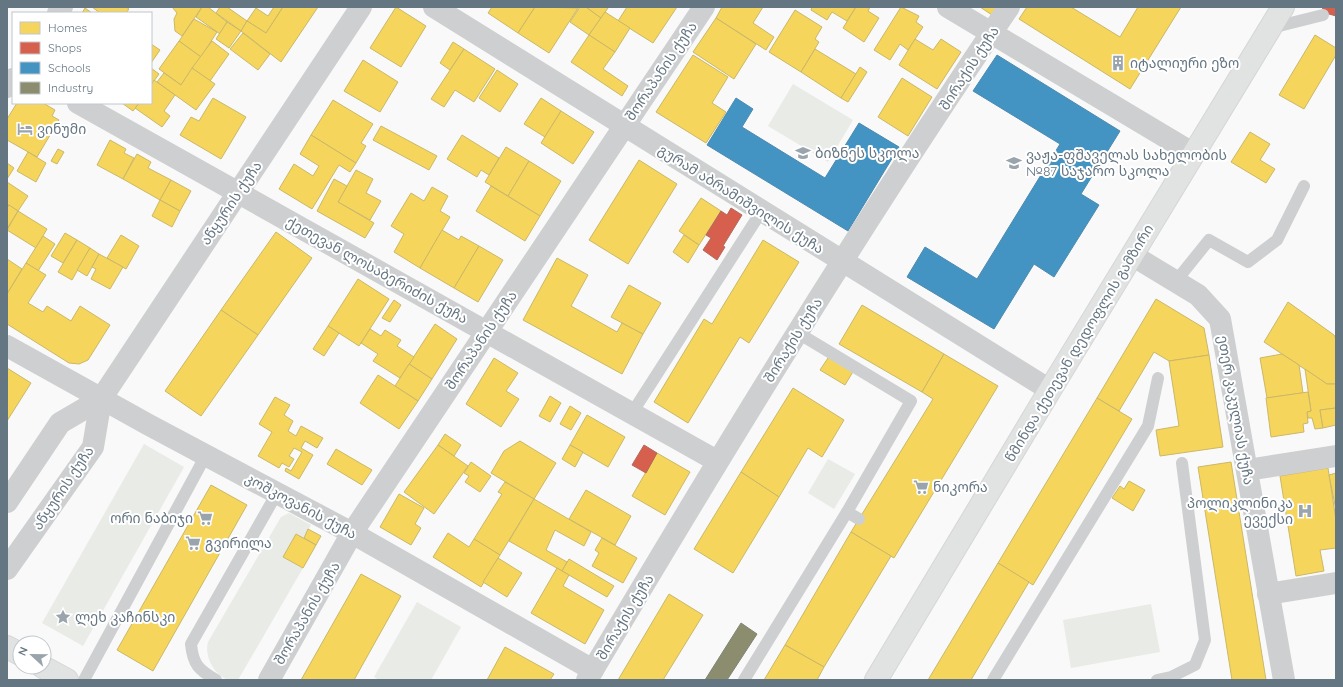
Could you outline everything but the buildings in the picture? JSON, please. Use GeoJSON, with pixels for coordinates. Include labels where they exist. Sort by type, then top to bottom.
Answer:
{"type":"FeatureCollection","features":[{"type":"Feature","properties":{"kind":"main road","name":"წმინდა ქეთევან დედოფლის გამზირი"},"geometry":{"type":"LineString","coordinates":[[876,680],[1283,7]]}},
{"type":"Feature","properties":{"kind":"main road"},"geometry":{"type":"LineString","coordinates":[[52,672],[67,680]]}},
{"type":"Feature","properties":{"kind":"street","name":"აწყურის ქუჩა"},"geometry":{"type":"LineString","coordinates":[[7,569],[93,447],[101,399],[361,7]]}},
{"type":"Feature","properties":{"kind":"street","name":"გურამ აბრამიშვილის ქუჩა"},"geometry":{"type":"LineString","coordinates":[[434,7],[761,212],[1050,390]]}},
{"type":"Feature","properties":{"kind":"street","name":"შორაპანის ქუჩა"},"geometry":{"type":"LineString","coordinates":[[269,680],[352,533],[704,7]]}},
{"type":"Feature","properties":{"kind":"street"},"geometry":{"type":"LineString","coordinates":[[948,7],[1194,154]]}},
{"type":"Feature","properties":{"kind":"street","name":"შირაქის ქუჩა"},"geometry":{"type":"LineString","coordinates":[[590,675],[718,461],[842,262],[1009,7]]}},
{"type":"Feature","properties":{"kind":"street","name":"ქეთევან ლოსაბერიძის ქუჩა"},"geometry":{"type":"LineString","coordinates":[[80,104],[718,461]]}},
{"type":"Feature","properties":{"kind":"street","name":"ეთერ კაკულიას ქუჩა"},"geometry":{"type":"LineString","coordinates":[[1132,255],[1198,295],[1220,319],[1284,680]]}},
{"type":"Feature","properties":{"kind":"street","name":"კოშკოვანის ქუჩა"},"geometry":{"type":"LineString","coordinates":[[7,346],[101,399],[352,533],[590,675]]}},
{"type":"Feature","properties":{"kind":"street","name":"აწყურის ქუჩა"},"geometry":{"type":"LineString","coordinates":[[7,502],[60,423],[101,399]]}},
{"type":"Feature","properties":{"kind":"street"},"geometry":{"type":"LineString","coordinates":[[1247,470],[1336,456]]}},
{"type":"Feature","properties":{"kind":"street"},"geometry":{"type":"LineString","coordinates":[[1268,594],[1336,583]]}},
{"type":"Feature","properties":{"kind":"lane"},"geometry":{"type":"LineString","coordinates":[[1271,28],[1323,15]]}},
{"type":"Feature","properties":{"kind":"lane"},"geometry":{"type":"LineString","coordinates":[[1176,281],[1209,240],[1248,262],[1277,240],[1304,186]]}},
{"type":"Feature","properties":{"kind":"lane"},"geometry":{"type":"LineString","coordinates":[[632,413],[761,212]]}},
{"type":"Feature","properties":{"kind":"lane"},"geometry":{"type":"LineString","coordinates":[[744,680],[847,512],[912,401],[798,333]]}},
{"type":"Feature","properties":{"kind":"lane"},"geometry":{"type":"LineString","coordinates":[[993,680],[1148,426],[1158,378]]}},
{"type":"Feature","properties":{"kind":"lane"},"geometry":{"type":"LineString","coordinates":[[84,680],[206,455]]}},
{"type":"Feature","properties":{"kind":"lane"},"geometry":{"type":"LineString","coordinates":[[1157,680],[1171,677],[1195,665],[1205,640],[1182,463]]}},
{"type":"Feature","properties":{"kind":"lane"},"geometry":{"type":"LineString","coordinates":[[216,680],[202,671],[193,659],[191,644],[277,493]]}},
{"type":"Feature","properties":{"kind":"lane"},"geometry":{"type":"LineString","coordinates":[[847,512],[859,519]]}},
{"type":"Feature","properties":{"kind":"shaded area"},"geometry":{"type":"Polygon","coordinates":[[[793,84],[853,120],[828,162],[768,126],[793,84]]]}},
{"type":"Feature","properties":{"kind":"shaded area"},"geometry":{"type":"Polygon","coordinates":[[[144,444],[184,467],[83,646],[42,623],[144,444]]]}},
{"type":"Feature","properties":{"kind":"shaded area"},"geometry":{"type":"Polygon","coordinates":[[[828,459],[855,474],[834,509],[808,493],[828,459]]]}},
{"type":"Feature","properties":{"kind":"shaded area"},"geometry":{"type":"Polygon","coordinates":[[[289,513],[311,525],[304,538],[296,534],[283,557],[303,568],[238,680],[228,680],[218,674],[211,664],[207,653],[208,642],[281,517],[289,513]]]}},
{"type":"Feature","properties":{"kind":"shaded area"},"geometry":{"type":"Polygon","coordinates":[[[417,602],[461,627],[431,680],[379,680],[374,677],[417,602]]]}},
{"type":"Feature","properties":{"kind":"shaded area"},"geometry":{"type":"Polygon","coordinates":[[[1151,604],[1160,652],[1071,668],[1063,620],[1151,604]]]}},
{"type":"Feature","properties":{"kind":"place","name":"იტალიური ეზო"},"geometry":{"type":"Point","coordinates":[1118,63]}},
{"type":"Feature","properties":{"kind":"place","name":"ვინუმი"},"geometry":{"type":"Point","coordinates":[25,129]}},
{"type":"Feature","properties":{"kind":"place","name":"ბიზნეს სკოლა"},"geometry":{"type":"Point","coordinates":[803,153]}},
{"type":"Feature","properties":{"kind":"place","name":"ვაჟა-ფშაველას სახელობის №87 საჯარო სკოლა"},"geometry":{"type":"Point","coordinates":[1014,163]}},
{"type":"Feature","properties":{"kind":"place","name":"ნიკორა"},"geometry":{"type":"Point","coordinates":[921,487]}},
{"type":"Feature","properties":{"kind":"place","name":"პოლიკლინიკა ევექსი"},"geometry":{"type":"Point","coordinates":[1305,511]}},
{"type":"Feature","properties":{"kind":"place","name":"ორი ნაბიჯი"},"geometry":{"type":"Point","coordinates":[205,518]}},
{"type":"Feature","properties":{"kind":"place","name":"გვირილა"},"geometry":{"type":"Point","coordinates":[193,543]}},
{"type":"Feature","properties":{"kind":"place","name":"ლეხ კაჩინსკი"},"geometry":{"type":"Point","coordinates":[63,617]}}]}
